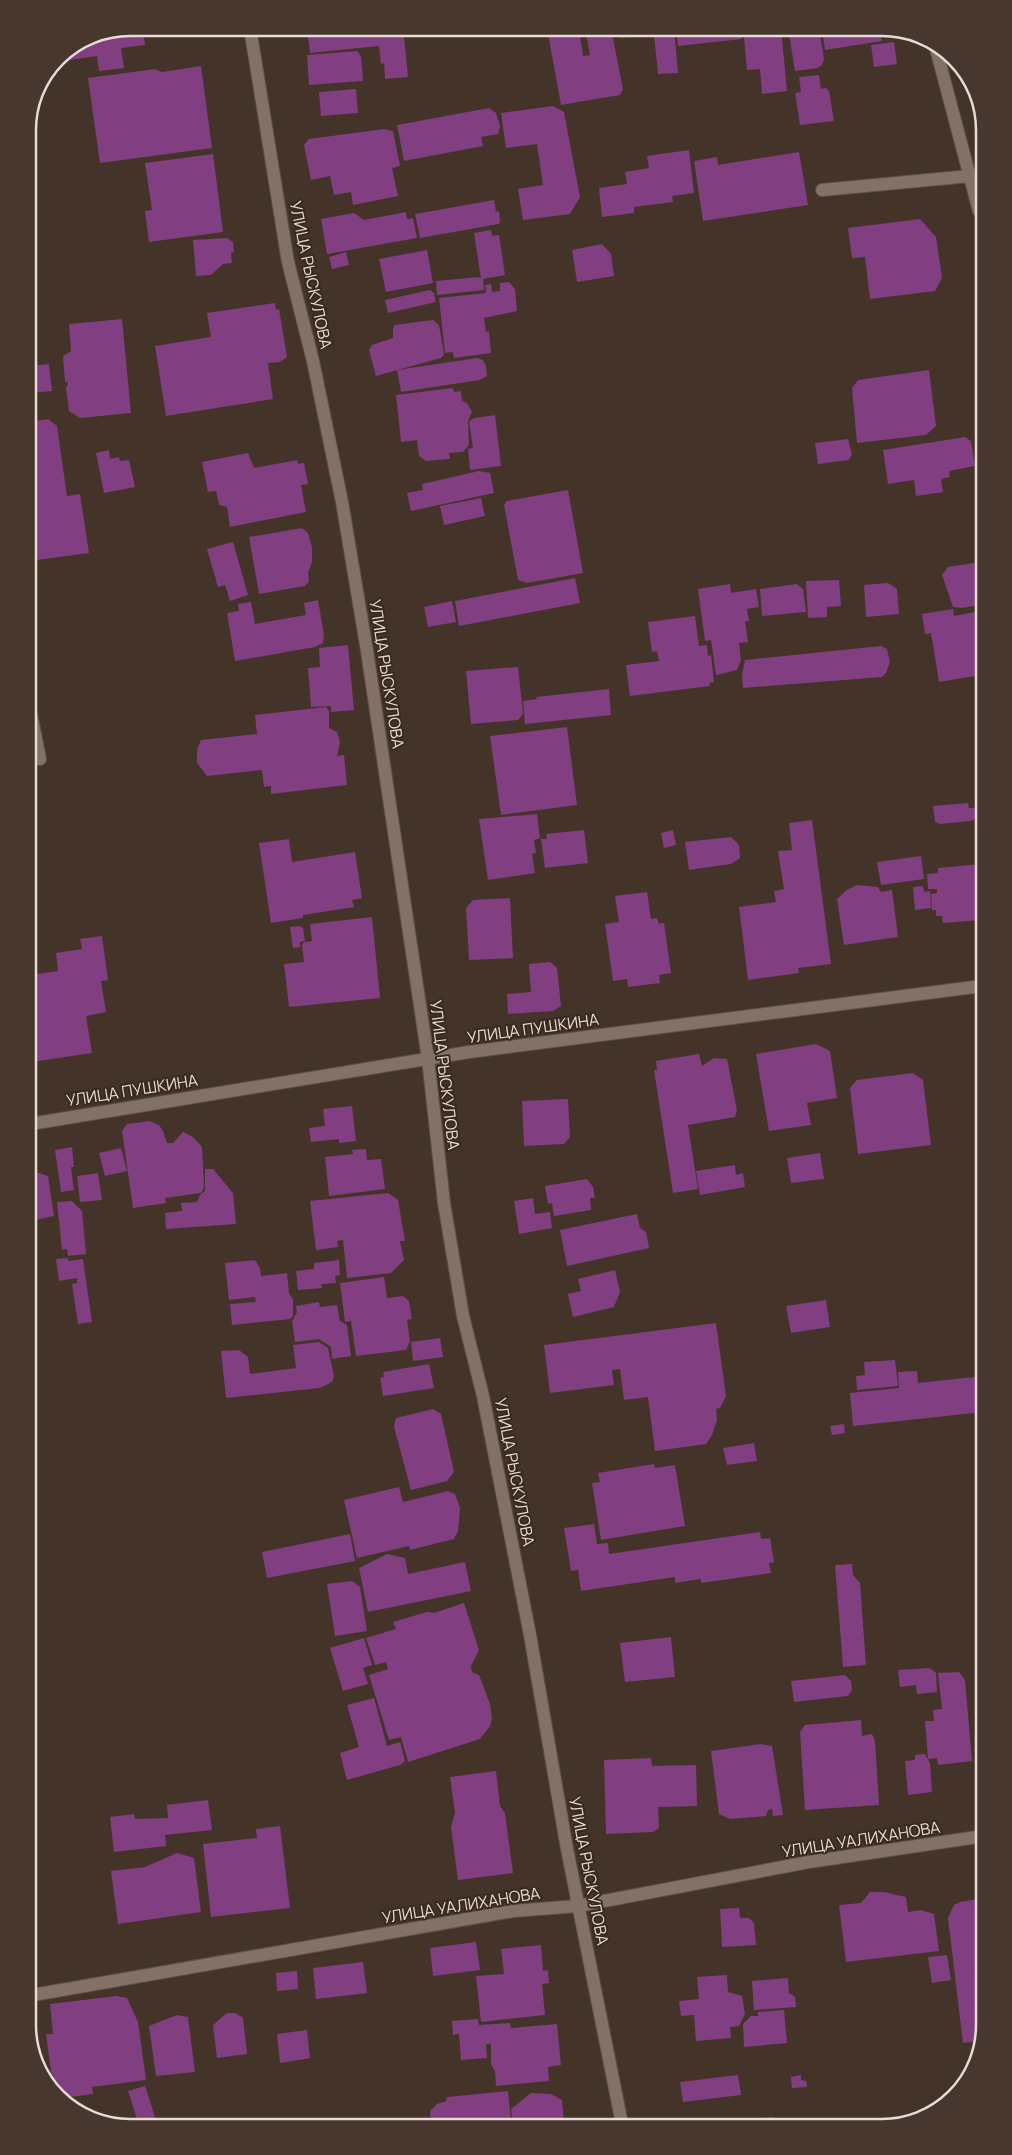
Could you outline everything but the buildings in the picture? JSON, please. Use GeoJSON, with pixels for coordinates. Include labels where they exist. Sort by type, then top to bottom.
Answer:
{"type":"FeatureCollection","features":[{"type":"Feature","properties":{"kind":"street","name":"УЛИЦА РЫСКУЛОВА"},"geometry":{"type":"LineString","coordinates":[[251,36],[288,262],[313,361],[342,502],[368,651],[428,1059],[444,1203],[463,1316],[483,1396],[527,1616],[567,1849],[621,2119]]}},
{"type":"Feature","properties":{"kind":"street"},"geometry":{"type":"LineString","coordinates":[[938,55],[976,199]]}},
{"type":"Feature","properties":{"kind":"street"},"geometry":{"type":"LineString","coordinates":[[822,190],[970,176]]}},
{"type":"Feature","properties":{"kind":"street"},"geometry":{"type":"LineString","coordinates":[[36,739],[40,759]]}},
{"type":"Feature","properties":{"kind":"street","name":"УЛИЦА ПУШКИНА"},"geometry":{"type":"LineString","coordinates":[[36,1123],[78,1114],[489,1049],[976,987]]}},
{"type":"Feature","properties":{"kind":"street","name":"УЛИЦА УАЛИХАНОВА"},"geometry":{"type":"LineString","coordinates":[[36,1995],[513,1911],[578,1906],[809,1862],[976,1837]]}}]}
